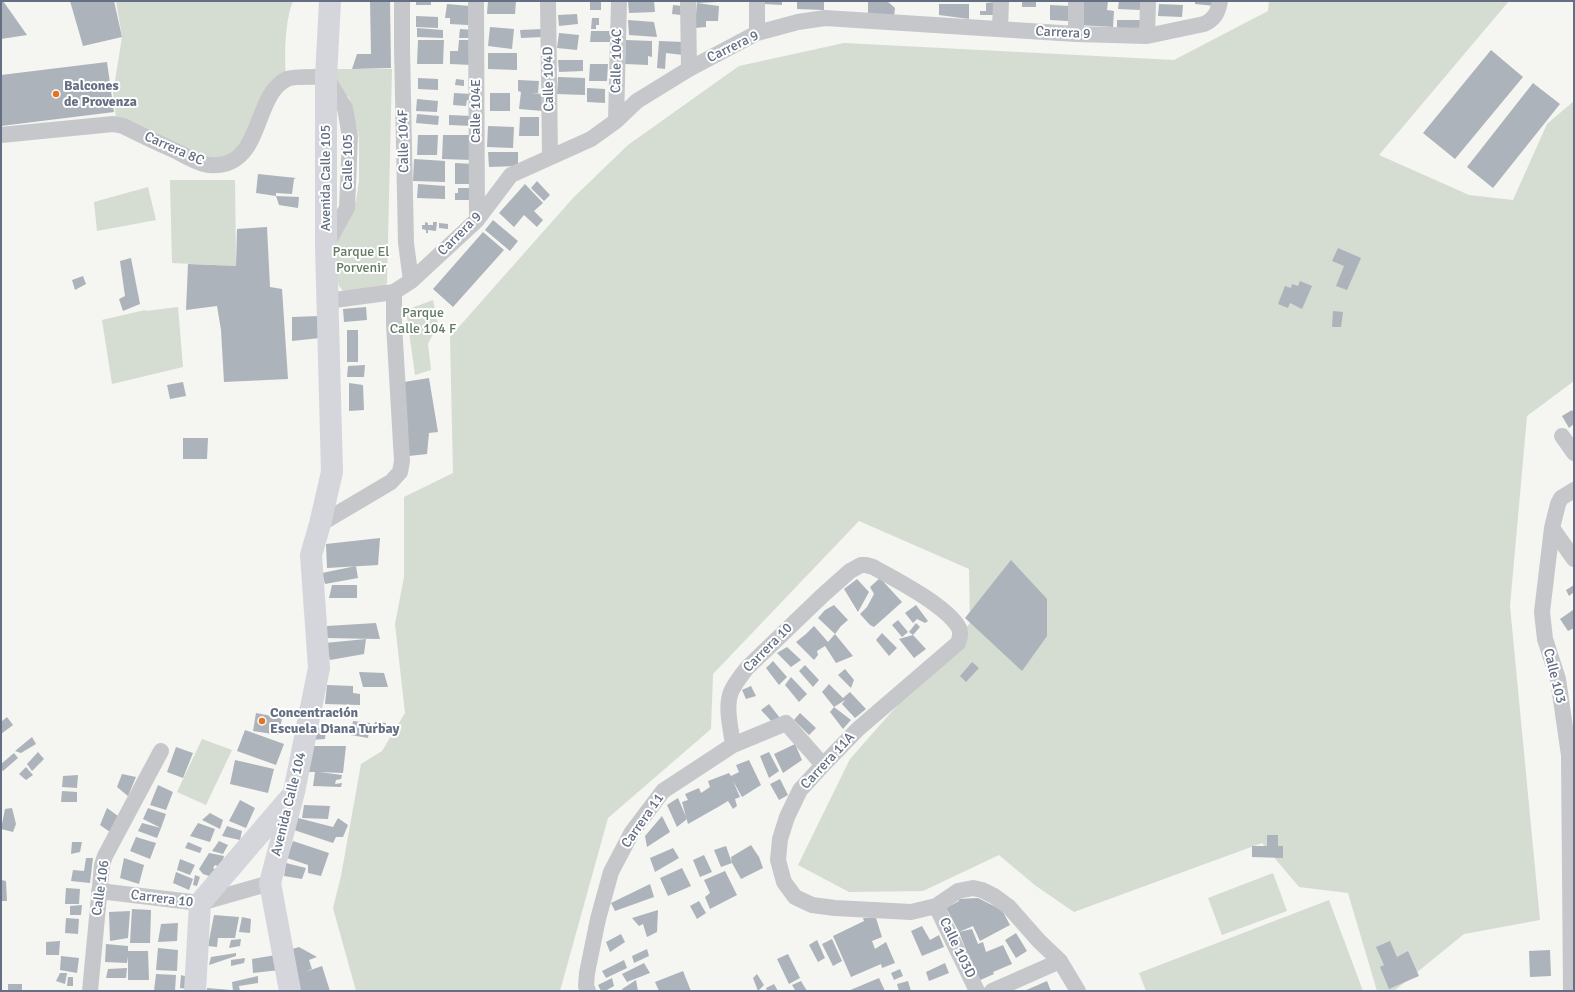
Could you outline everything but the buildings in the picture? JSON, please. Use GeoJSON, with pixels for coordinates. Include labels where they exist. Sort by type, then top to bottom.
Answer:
{"type":"FeatureCollection","features":[{"type":"Feature","properties":{"kind":"main road","name":"Avenida Calle 105"},"geometry":{"type":"LineString","coordinates":[[325,498],[332,472],[326,247],[326,77],[330,1]]}},
{"type":"Feature","properties":{"kind":"main road","name":"Avenida Calle 104"},"geometry":{"type":"LineString","coordinates":[[290,991],[270,883],[294,792],[319,668],[311,555],[320,524],[325,498]]}},
{"type":"Feature","properties":{"kind":"main road"},"geometry":{"type":"LineString","coordinates":[[195,991],[200,903],[294,792]]}},
{"type":"Feature","properties":{"kind":"street","name":"Calle 104F"},"geometry":{"type":"LineString","coordinates":[[402,1],[406,243],[411,281]]}},
{"type":"Feature","properties":{"kind":"street","name":"Calle 104E"},"geometry":{"type":"LineString","coordinates":[[476,1],[477,220]]}},
{"type":"Feature","properties":{"kind":"street","name":"Calle 104D"},"geometry":{"type":"LineString","coordinates":[[548,1],[550,158]]}},
{"type":"Feature","properties":{"kind":"street","name":"Calle 104C"},"geometry":{"type":"LineString","coordinates":[[616,121],[619,1]]}},
{"type":"Feature","properties":{"kind":"street"},"geometry":{"type":"LineString","coordinates":[[688,1],[689,69]]}},
{"type":"Feature","properties":{"kind":"street"},"geometry":{"type":"LineString","coordinates":[[757,1],[757,33]]}},
{"type":"Feature","properties":{"kind":"street"},"geometry":{"type":"LineString","coordinates":[[1000,29],[1001,1]]}},
{"type":"Feature","properties":{"kind":"street"},"geometry":{"type":"LineString","coordinates":[[1076,1],[1076,34]]}},
{"type":"Feature","properties":{"kind":"street"},"geometry":{"type":"LineString","coordinates":[[1147,36],[1148,1]]}},
{"type":"Feature","properties":{"kind":"street","name":"Carrera 9"},"geometry":{"type":"LineString","coordinates":[[327,301],[394,292],[411,281],[477,220],[511,175],[591,139],[616,121],[637,101],[689,69],[757,33],[798,22],[825,18],[1076,34],[1147,36],[1204,24],[1215,17],[1220,1]]}},
{"type":"Feature","properties":{"kind":"street","name":"Carrera 8C"},"geometry":{"type":"LineString","coordinates":[[1,135],[113,124],[123,126],[191,159],[209,165],[230,163],[248,146],[271,94],[277,85],[288,78],[326,77]]}},
{"type":"Feature","properties":{"kind":"street"},"geometry":{"type":"LineString","coordinates":[[320,524],[391,482],[400,472],[402,461],[394,292]]}},
{"type":"Feature","properties":{"kind":"street"},"geometry":{"type":"LineString","coordinates":[[1562,436],[1574,453]]}},
{"type":"Feature","properties":{"kind":"street","name":"Calle 103"},"geometry":{"type":"LineString","coordinates":[[1571,991],[1569,755],[1558,679],[1545,639],[1542,612],[1552,528],[1558,504],[1561,498],[1574,490]]}},
{"type":"Feature","properties":{"kind":"street"},"geometry":{"type":"LineString","coordinates":[[1552,528],[1574,559]]}},
{"type":"Feature","properties":{"kind":"street","name":"Carrera 10"},"geometry":{"type":"LineString","coordinates":[[733,745],[728,706],[730,693],[738,679],[746,668],[850,571],[861,565],[873,567],[921,594],[952,618]]}},
{"type":"Feature","properties":{"kind":"street","name":"Carrera 11A"},"geometry":{"type":"LineString","coordinates":[[936,906],[911,912],[834,908],[812,905],[794,897],[784,882],[778,860],[780,839],[787,817],[800,790],[858,729],[958,643],[960,634],[959,628],[952,618]]}},
{"type":"Feature","properties":{"kind":"street","name":"Carrera 11"},"geometry":{"type":"LineString","coordinates":[[587,989],[587,973],[598,919],[610,872],[632,832],[663,791],[733,745],[786,723],[823,765]]}},
{"type":"Feature","properties":{"kind":"street","name":"Calle 106"},"geometry":{"type":"LineString","coordinates":[[90,991],[102,865],[105,856],[161,751]]}},
{"type":"Feature","properties":{"kind":"street","name":"Carrera 10"},"geometry":{"type":"LineString","coordinates":[[99,890],[200,903],[270,883]]}},
{"type":"Feature","properties":{"kind":"street"},"geometry":{"type":"LineString","coordinates":[[936,906],[958,891],[973,888],[982,890],[994,896],[1009,907],[1039,941],[1060,961],[1078,991]]}},
{"type":"Feature","properties":{"kind":"street","name":"Calle 103D"},"geometry":{"type":"LineString","coordinates":[[936,906],[978,991]]}},
{"type":"Feature","properties":{"kind":"street"},"geometry":{"type":"LineString","coordinates":[[992,991],[1060,961]]}},
{"type":"Feature","properties":{"kind":"green space"},"geometry":{"type":"Polygon","coordinates":[[[116,1],[293,1],[288,18],[286,38],[286,76],[236,156],[201,159],[116,118],[113,93],[122,37],[116,1]]]}},
{"type":"Feature","properties":{"kind":"green space"},"geometry":{"type":"Polygon","coordinates":[[[1269,1],[1509,1],[1379,155],[1469,195],[1513,200],[1547,124],[1574,101],[1574,381],[1527,416],[1510,606],[1540,920],[1464,934],[1394,991],[1377,991],[1348,893],[1299,887],[1262,843],[1074,912],[1036,886],[999,855],[923,891],[849,892],[798,865],[850,759],[970,623],[969,569],[859,521],[713,674],[711,729],[608,818],[560,991],[356,991],[333,908],[341,876],[361,764],[382,751],[405,713],[395,624],[404,577],[404,497],[453,473],[450,337],[573,198],[628,145],[739,66],[844,43],[1174,60],[1268,11],[1269,1]]]}},
{"type":"Feature","properties":{"kind":"green space","name":"Parque El Porvenir"},"geometry":{"type":"Polygon","coordinates":[[[329,69],[392,69],[387,283],[383,290],[344,292],[339,286],[336,276],[335,253],[338,237],[343,224],[356,201],[359,181],[359,138],[349,97],[341,93],[329,69]]]}},
{"type":"Feature","properties":{"kind":"green space"},"geometry":{"type":"Polygon","coordinates":[[[170,180],[235,180],[236,266],[172,263],[170,180]]]}},
{"type":"Feature","properties":{"kind":"green space"},"geometry":{"type":"Polygon","coordinates":[[[148,187],[156,220],[97,231],[94,202],[148,187]]]}},
{"type":"Feature","properties":{"kind":"green space","name":"Parque Calle 104 F"},"geometry":{"type":"Polygon","coordinates":[[[433,300],[438,324],[428,344],[431,370],[415,375],[406,310],[433,300]]]}},
{"type":"Feature","properties":{"kind":"green space"},"geometry":{"type":"Polygon","coordinates":[[[178,307],[183,367],[112,384],[102,320],[145,310],[178,307]]]}},
{"type":"Feature","properties":{"kind":"green space"},"geometry":{"type":"Polygon","coordinates":[[[202,739],[232,750],[206,805],[177,792],[202,739]]]}},
{"type":"Feature","properties":{"kind":"green space"},"geometry":{"type":"Polygon","coordinates":[[[1273,873],[1287,911],[1222,935],[1208,898],[1273,873]]]}},
{"type":"Feature","properties":{"kind":"green space"},"geometry":{"type":"Polygon","coordinates":[[[1329,900],[1363,991],[1146,991],[1139,973],[1329,900]]]}},
{"type":"Feature","properties":{"kind":"place","name":"Balcones de Provenza"},"geometry":{"type":"Point","coordinates":[56,94]}},
{"type":"Feature","properties":{"kind":"place","name":"Concentración Escuela Diana Turbay"},"geometry":{"type":"Point","coordinates":[262,721]}}]}
